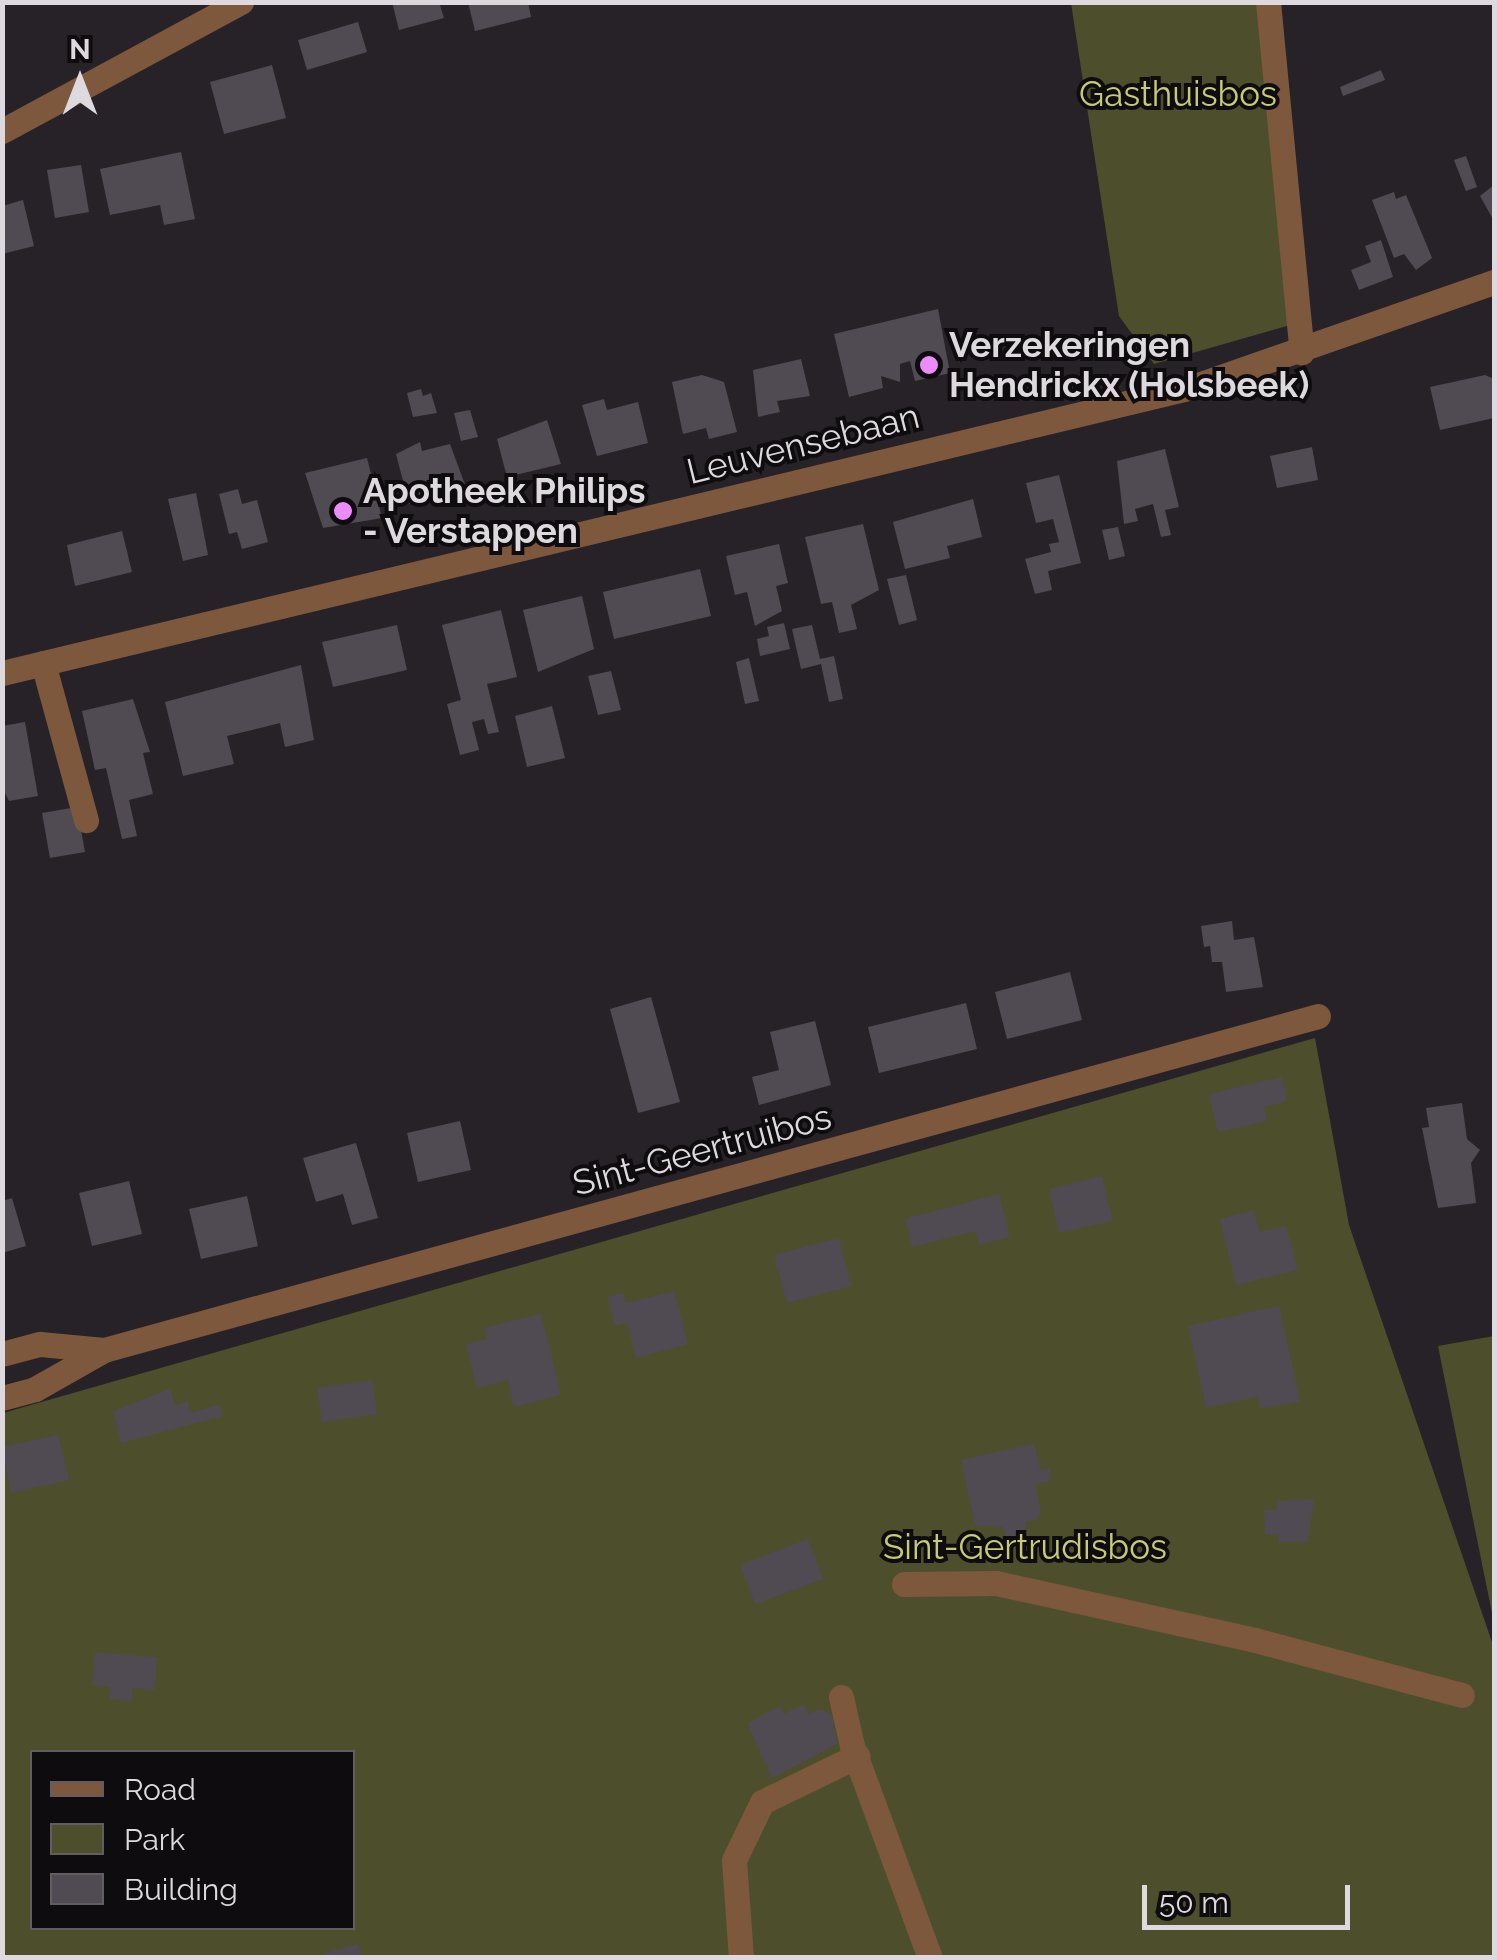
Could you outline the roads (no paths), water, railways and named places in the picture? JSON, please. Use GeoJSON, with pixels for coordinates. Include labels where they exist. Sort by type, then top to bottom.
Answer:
{"type":"FeatureCollection","features":[{"type":"Feature","properties":{"kind":"street"},"geometry":{"type":"LineString","coordinates":[[2,131],[242,2]]}},
{"type":"Feature","properties":{"kind":"street"},"geometry":{"type":"LineString","coordinates":[[1268,2],[1302,352]]}},
{"type":"Feature","properties":{"kind":"street","name":"Leuvensebaan"},"geometry":{"type":"LineString","coordinates":[[2,673],[1157,395],[1302,352],[1494,282]]}},
{"type":"Feature","properties":{"kind":"street"},"geometry":{"type":"LineString","coordinates":[[43,664],[86,820]]}},
{"type":"Feature","properties":{"kind":"street","name":"Sint-Geertruibos"},"geometry":{"type":"LineString","coordinates":[[2,1398],[34,1389],[104,1350],[1318,1016]]}},
{"type":"Feature","properties":{"kind":"street","name":"Sint-Geertruibos"},"geometry":{"type":"LineString","coordinates":[[2,1354],[40,1344],[104,1350]]}},
{"type":"Feature","properties":{"kind":"street"},"geometry":{"type":"LineString","coordinates":[[904,1584],[996,1583],[1273,1644],[1462,1694]]}},
{"type":"Feature","properties":{"kind":"street"},"geometry":{"type":"LineString","coordinates":[[840,1697],[857,1756],[930,1958]]}},
{"type":"Feature","properties":{"kind":"street"},"geometry":{"type":"LineString","coordinates":[[741,1958],[734,1860],[762,1802],[857,1756]]}},
{"type":"Feature","properties":{"kind":"place","name":"Verzekeringen Hendrickx (Holsbeek)"},"geometry":{"type":"Point","coordinates":[929,365]}},
{"type":"Feature","properties":{"kind":"place","name":"Apotheek Philips - Verstappen"},"geometry":{"type":"Point","coordinates":[343,511]}},
{"type":"Feature","properties":{"kind":"park label","name":"Gasthuisbos"},"geometry":{"type":"Point","coordinates":[1178,94]}},
{"type":"Feature","properties":{"kind":"park label","name":"Sint-Gertrudisbos"},"geometry":{"type":"Point","coordinates":[1025,1547]}}]}
